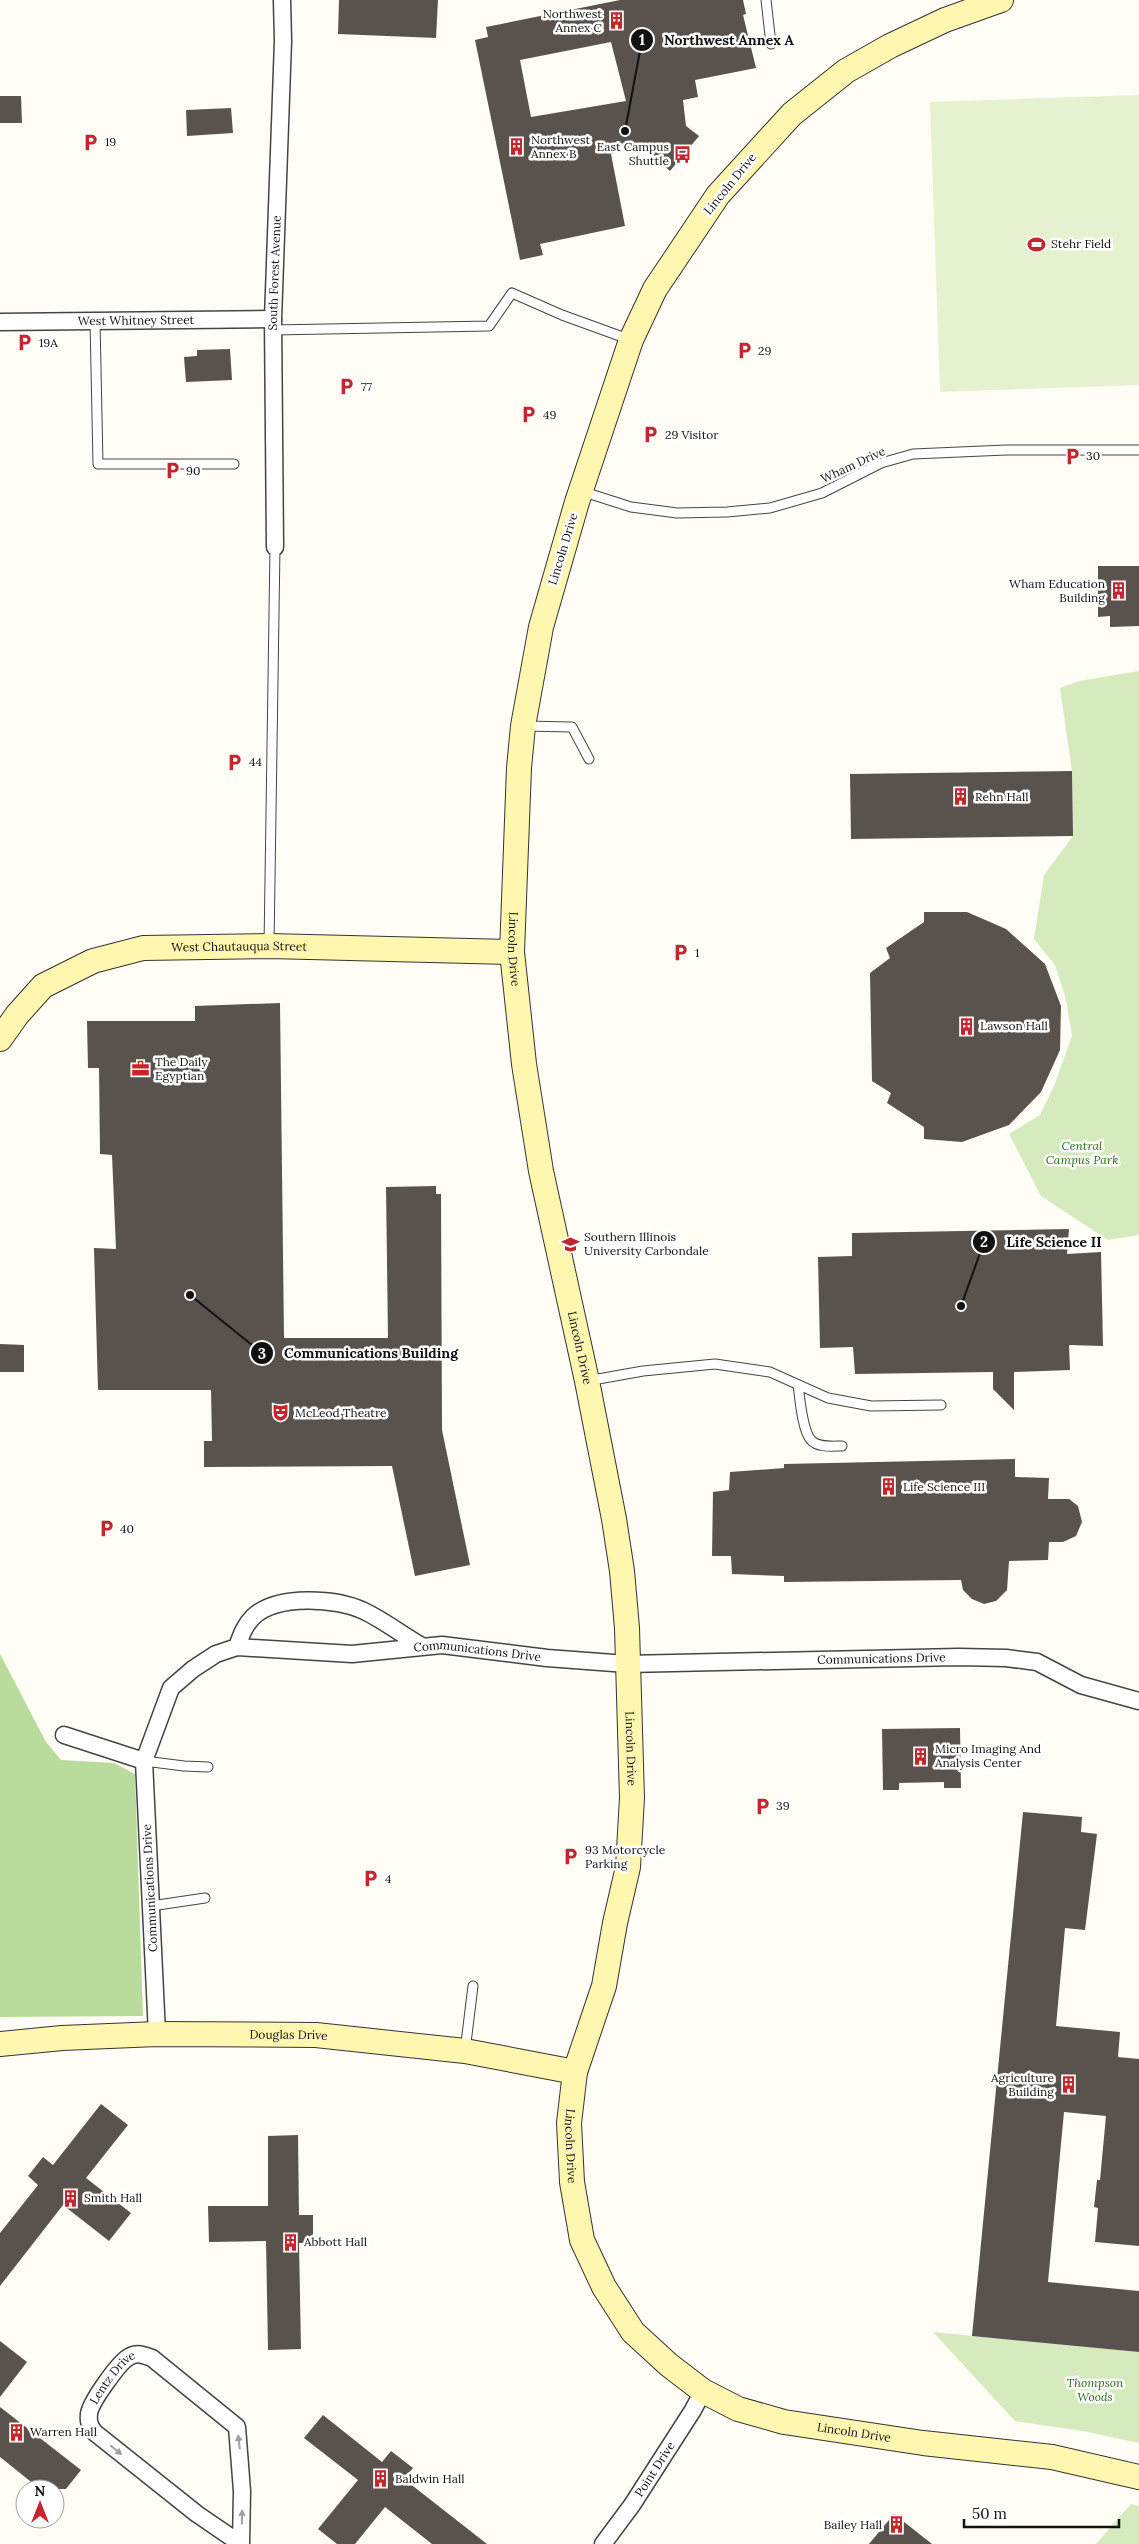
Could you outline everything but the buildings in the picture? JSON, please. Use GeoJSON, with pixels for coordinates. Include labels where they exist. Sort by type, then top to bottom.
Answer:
{"type":"FeatureCollection","features":[{"type":"Feature","properties":{"kind":"street","name":"South Forest Avenue"},"geometry":{"type":"LineString","coordinates":[[275,547],[273,324],[283,41],[282,0]]}},
{"type":"Feature","properties":{"kind":"street","name":"Lincoln Drive"},"geometry":{"type":"LineString","coordinates":[[1001,0],[945,20],[890,46],[846,71],[792,114],[718,195],[655,289],[631,340],[581,491],[541,627],[523,726],[516,827],[512,952],[524,1064],[540,1162],[587,1381],[621,1562],[628,1664],[632,1798],[628,1867],[615,1923],[604,1986],[575,2072],[569,2123],[572,2182],[582,2240],[604,2287],[633,2332],[669,2365],[703,2391],[738,2409],[784,2422],[923,2443],[1052,2457],[1139,2477]]}},
{"type":"Feature","properties":{"kind":"street","name":"West Whitney Street"},"geometry":{"type":"LineString","coordinates":[[0,322],[96,321],[273,324]]}},
{"type":"Feature","properties":{"kind":"street","name":"West Chautauqua Street"},"geometry":{"type":"LineString","coordinates":[[0,1039],[16,1015],[43,986],[93,961],[143,948],[269,946],[512,952]]}},
{"type":"Feature","properties":{"kind":"street"},"geometry":{"type":"LineString","coordinates":[[237,1647],[245,1627],[255,1616],[275,1606],[294,1601],[315,1601],[363,1610],[420,1645]]}},
{"type":"Feature","properties":{"kind":"street","name":"Communications Drive"},"geometry":{"type":"LineString","coordinates":[[157,2034],[144,1760],[171,1688],[193,1669],[216,1654],[237,1647],[352,1654],[420,1645],[442,1645],[547,1658],[628,1664],[959,1657],[1006,1658],[1036,1662],[1082,1685],[1139,1701]]}},
{"type":"Feature","properties":{"kind":"street"},"geometry":{"type":"LineString","coordinates":[[64,1735],[144,1760]]}},
{"type":"Feature","properties":{"kind":"street","name":"Douglas Drive"},"geometry":{"type":"LineString","coordinates":[[0,2044],[62,2038],[157,2034],[316,2035],[465,2051],[575,2072]]}},
{"type":"Feature","properties":{"kind":"street","name":"Lentz Drive"},"geometry":{"type":"LineString","coordinates":[[141,2354],[152,2358],[237,2427],[242,2491],[241,2544],[197,2514],[94,2432],[89,2425],[89,2412],[92,2406],[110,2378],[129,2357],[141,2354]]}},
{"type":"Feature","properties":{"kind":"street","name":"Point Drive"},"geometry":{"type":"LineString","coordinates":[[603,2544],[632,2505],[693,2410],[703,2391]]}},
{"type":"Feature","properties":{"kind":"lane"},"geometry":{"type":"LineString","coordinates":[[766,0],[771,44]]}},
{"type":"Feature","properties":{"kind":"lane"},"geometry":{"type":"LineString","coordinates":[[273,324],[489,326],[512,294],[562,315],[631,340]]}},
{"type":"Feature","properties":{"kind":"lane"},"geometry":{"type":"LineString","coordinates":[[96,321],[98,464],[234,464]]}},
{"type":"Feature","properties":{"kind":"lane","name":"Wham Drive"},"geometry":{"type":"LineString","coordinates":[[581,491],[631,507],[677,514],[728,512],[770,508],[822,493],[882,463],[913,454],[1006,450],[1139,450]]}},
{"type":"Feature","properties":{"kind":"lane"},"geometry":{"type":"LineString","coordinates":[[269,946],[275,547]]}},
{"type":"Feature","properties":{"kind":"lane"},"geometry":{"type":"LineString","coordinates":[[523,726],[572,727],[589,759]]}},
{"type":"Feature","properties":{"kind":"lane"},"geometry":{"type":"LineString","coordinates":[[587,1381],[643,1371],[715,1364],[770,1372],[828,1398],[871,1406],[941,1405]]}},
{"type":"Feature","properties":{"kind":"lane"},"geometry":{"type":"LineString","coordinates":[[798,1385],[806,1428],[811,1440],[821,1445],[842,1446]]}},
{"type":"Feature","properties":{"kind":"lane"},"geometry":{"type":"LineString","coordinates":[[144,1760],[184,1766],[208,1767]]}},
{"type":"Feature","properties":{"kind":"lane"},"geometry":{"type":"LineString","coordinates":[[151,1906],[205,1898]]}},
{"type":"Feature","properties":{"kind":"lane"},"geometry":{"type":"LineString","coordinates":[[465,2051],[473,1986]]}},
{"type":"Feature","properties":{"kind":"green space","name":"Stehr Field"},"geometry":{"type":"Polygon","coordinates":[[[1139,95],[1139,385],[940,392],[930,102],[1139,95]]]}},
{"type":"Feature","properties":{"kind":"green space","name":"Central Campus Park"},"geometry":{"type":"Polygon","coordinates":[[[1139,671],[1139,1235],[1108,1240],[1041,1196],[1009,1134],[1040,1115],[1054,1086],[1072,1036],[1066,999],[1055,965],[1034,939],[1044,875],[1073,836],[1072,771],[1060,688],[1079,681],[1139,671]]]}},
{"type":"Feature","properties":{"kind":"green space"},"geometry":{"type":"Polygon","coordinates":[[[0,1654],[46,1742],[61,1760],[114,1763],[135,1774],[143,2016],[0,2017],[0,1654]]]}},
{"type":"Feature","properties":{"kind":"green space","name":"Thompson Woods"},"geometry":{"type":"Polygon","coordinates":[[[933,2332],[1139,2352],[1139,2443],[1083,2431],[1015,2421],[933,2332]]]}},
{"type":"Feature","properties":{"kind":"green space"},"geometry":{"type":"Polygon","coordinates":[[[1131,2504],[1139,2506],[1139,2544],[1096,2544],[1131,2504]]]}},
{"type":"Feature","properties":{"kind":"place","name":"Northwest Annex C"},"geometry":{"type":"Point","coordinates":[616,21]}},
{"type":"Feature","properties":{"kind":"place","name":"Northwest Annex A"},"geometry":{"type":"Point","coordinates":[625,131]}},
{"type":"Feature","properties":{"kind":"place","name":"19"},"geometry":{"type":"Point","coordinates":[91,142]}},
{"type":"Feature","properties":{"kind":"place","name":"Northwest Annex B"},"geometry":{"type":"Point","coordinates":[517,147]}},
{"type":"Feature","properties":{"kind":"place","name":"East Campus Shuttle"},"geometry":{"type":"Point","coordinates":[683,154]}},
{"type":"Feature","properties":{"kind":"place","name":"Stehr Field"},"geometry":{"type":"Point","coordinates":[1037,244]}},
{"type":"Feature","properties":{"kind":"place","name":"19A"},"geometry":{"type":"Point","coordinates":[25,343]}},
{"type":"Feature","properties":{"kind":"place","name":"29"},"geometry":{"type":"Point","coordinates":[744,351]}},
{"type":"Feature","properties":{"kind":"place","name":"77"},"geometry":{"type":"Point","coordinates":[347,387]}},
{"type":"Feature","properties":{"kind":"place","name":"49"},"geometry":{"type":"Point","coordinates":[529,415]}},
{"type":"Feature","properties":{"kind":"place","name":"29 Visitor"},"geometry":{"type":"Point","coordinates":[651,435]}},
{"type":"Feature","properties":{"kind":"place","name":"30"},"geometry":{"type":"Point","coordinates":[1072,456]}},
{"type":"Feature","properties":{"kind":"place","name":"90"},"geometry":{"type":"Point","coordinates":[172,471]}},
{"type":"Feature","properties":{"kind":"place","name":"Wham Education Building"},"geometry":{"type":"Point","coordinates":[1119,591]}},
{"type":"Feature","properties":{"kind":"place","name":"44"},"geometry":{"type":"Point","coordinates":[235,762]}},
{"type":"Feature","properties":{"kind":"place","name":"Rehn Hall"},"geometry":{"type":"Point","coordinates":[961,797]}},
{"type":"Feature","properties":{"kind":"place","name":"1"},"geometry":{"type":"Point","coordinates":[681,953]}},
{"type":"Feature","properties":{"kind":"place","name":"Lawson Hall"},"geometry":{"type":"Point","coordinates":[966,1026]}},
{"type":"Feature","properties":{"kind":"place","name":"The Daily Egyptian"},"geometry":{"type":"Point","coordinates":[141,1069]}},
{"type":"Feature","properties":{"kind":"place","name":"Southern Illinois University Carbondale"},"geometry":{"type":"Point","coordinates":[570,1244]}},
{"type":"Feature","properties":{"kind":"place","name":"Communications Building"},"geometry":{"type":"Point","coordinates":[190,1295]}},
{"type":"Feature","properties":{"kind":"place","name":"Life Science II"},"geometry":{"type":"Point","coordinates":[961,1306]}},
{"type":"Feature","properties":{"kind":"place","name":"McLeod Theatre"},"geometry":{"type":"Point","coordinates":[281,1413]}},
{"type":"Feature","properties":{"kind":"place","name":"Life Science III"},"geometry":{"type":"Point","coordinates":[889,1487]}},
{"type":"Feature","properties":{"kind":"place","name":"40"},"geometry":{"type":"Point","coordinates":[106,1529]}},
{"type":"Feature","properties":{"kind":"place","name":"Micro Imaging And Analysis Center"},"geometry":{"type":"Point","coordinates":[921,1756]}},
{"type":"Feature","properties":{"kind":"place","name":"39"},"geometry":{"type":"Point","coordinates":[762,1806]}},
{"type":"Feature","properties":{"kind":"place","name":"93 Motorcycle Parking"},"geometry":{"type":"Point","coordinates":[571,1857]}},
{"type":"Feature","properties":{"kind":"place","name":"4"},"geometry":{"type":"Point","coordinates":[371,1879]}},
{"type":"Feature","properties":{"kind":"place","name":"Agriculture Building"},"geometry":{"type":"Point","coordinates":[1068,2085]}},
{"type":"Feature","properties":{"kind":"place","name":"Smith Hall"},"geometry":{"type":"Point","coordinates":[70,2198]}},
{"type":"Feature","properties":{"kind":"place","name":"Abbott Hall"},"geometry":{"type":"Point","coordinates":[290,2242]}},
{"type":"Feature","properties":{"kind":"place","name":"Warren Hall"},"geometry":{"type":"Point","coordinates":[16,2432]}},
{"type":"Feature","properties":{"kind":"place","name":"Baldwin Hall"},"geometry":{"type":"Point","coordinates":[381,2479]}},
{"type":"Feature","properties":{"kind":"place","name":"Bailey Hall"},"geometry":{"type":"Point","coordinates":[896,2525]}}]}
